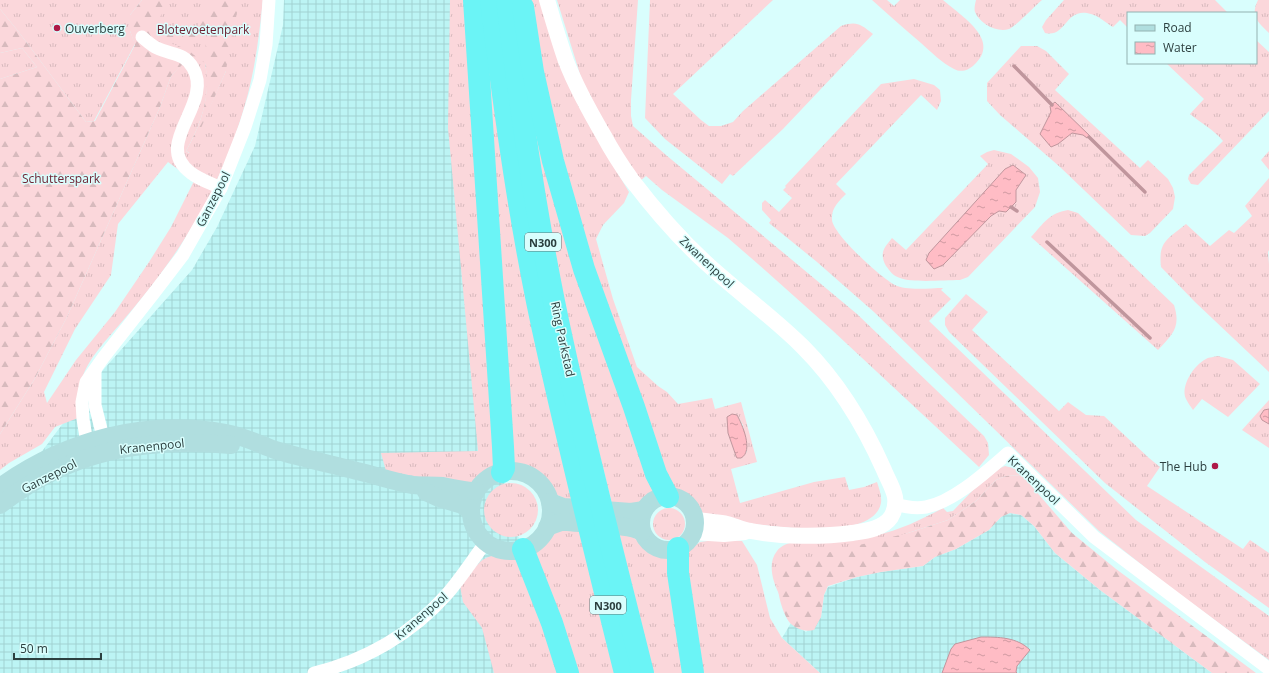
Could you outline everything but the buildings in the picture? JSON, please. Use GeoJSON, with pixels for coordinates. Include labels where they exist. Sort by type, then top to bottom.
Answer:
{"type":"FeatureCollection","features":[{"type":"Feature","properties":{"kind":"highway"},"geometry":{"type":"LineString","coordinates":[[474,0],[504,447],[504,468],[502,472]]}},
{"type":"Feature","properties":{"kind":"highway","name":"Ring Parkstad"},"geometry":{"type":"LineString","coordinates":[[491,0],[503,96],[522,224],[547,346],[587,481],[601,538],[643,673]]}},
{"type":"Feature","properties":{"kind":"highway","name":"Ring Parkstad"},"geometry":{"type":"LineString","coordinates":[[507,0],[519,93],[547,267],[563,344],[587,481]]}},
{"type":"Feature","properties":{"kind":"highway","name":"N300"},"geometry":{"type":"LineString","coordinates":[[521,0],[533,72],[553,162],[584,269],[634,407],[656,474],[668,496]]}},
{"type":"Feature","properties":{"kind":"highway","name":"Ring Parkstad"},"geometry":{"type":"LineString","coordinates":[[601,538],[625,673]]}},
{"type":"Feature","properties":{"kind":"highway"},"geometry":{"type":"LineString","coordinates":[[678,548],[678,573],[693,673]]}},
{"type":"Feature","properties":{"kind":"highway"},"geometry":{"type":"LineString","coordinates":[[523,549],[552,624],[568,673]]}},
{"type":"Feature","properties":{"kind":"main road","name":"Kranenpool"},"geometry":{"type":"LineString","coordinates":[[97,444],[152,430],[181,428],[228,433],[275,450],[413,485],[442,486],[466,491],[476,491]]}},
{"type":"Feature","properties":{"kind":"main road","name":"Ganzepool"},"geometry":{"type":"LineString","coordinates":[[0,487],[34,465],[63,452],[97,444]]}},
{"type":"Feature","properties":{"kind":"main road","name":"Ganzepool"},"geometry":{"type":"LineString","coordinates":[[0,505],[19,491],[97,444]]}},
{"type":"Feature","properties":{"kind":"main road"},"geometry":{"type":"LineString","coordinates":[[502,472],[522,472],[533,478],[545,490],[550,502],[550,518],[547,527],[535,543],[523,549],[507,551],[492,546],[479,535],[476,530],[471,510],[472,499],[483,481],[502,472]]}},
{"type":"Feature","properties":{"kind":"main road","name":"Kranenpool"},"geometry":{"type":"LineString","coordinates":[[413,485],[439,498],[462,504],[471,510]]}},
{"type":"Feature","properties":{"kind":"main road"},"geometry":{"type":"LineString","coordinates":[[547,527],[561,522],[628,527],[638,529],[648,541],[657,548],[667,550],[678,548],[687,542],[694,525],[692,512],[685,503],[674,497],[668,496],[657,499],[644,510],[641,518],[642,532]]}},
{"type":"Feature","properties":{"kind":"main road"},"geometry":{"type":"LineString","coordinates":[[550,502],[562,507],[631,512],[644,510]]}},
{"type":"Feature","properties":{"kind":"street","name":"Ganzepool"},"geometry":{"type":"LineString","coordinates":[[97,444],[95,370],[183,255],[221,188],[245,127],[260,80],[266,45],[269,0]]}},
{"type":"Feature","properties":{"kind":"street","name":"Zwanenpool"},"geometry":{"type":"LineString","coordinates":[[547,0],[566,61],[579,90],[616,157],[630,178],[672,230],[704,261],[781,326],[804,348],[825,372],[858,418],[873,445],[891,485],[895,504]]}},
{"type":"Feature","properties":{"kind":"street"},"geometry":{"type":"LineString","coordinates":[[142,37],[156,48],[186,58],[193,67],[198,84],[197,95],[180,133],[177,148],[178,161],[190,173],[221,188]]}},
{"type":"Feature","properties":{"kind":"street","name":"Kranenpool"},"geometry":{"type":"LineString","coordinates":[[895,504],[904,507],[924,507],[942,502],[977,480],[1008,453],[1094,537],[1269,669]]}},
{"type":"Feature","properties":{"kind":"street"},"geometry":{"type":"LineString","coordinates":[[694,525],[699,520],[726,523],[749,531],[794,535],[840,534],[873,529],[884,524],[891,517],[895,504]]}},
{"type":"Feature","properties":{"kind":"street","name":"Kranenpool"},"geometry":{"type":"LineString","coordinates":[[314,673],[340,666],[392,642],[423,618],[447,594],[486,542]]}},
{"type":"Feature","properties":{"kind":"shaded area"},"geometry":{"type":"Polygon","coordinates":[[[284,0],[461,0],[474,367],[554,673],[0,673],[0,507],[104,369],[192,270],[217,227],[255,146],[283,25],[284,0]]]}},
{"type":"Feature","properties":{"kind":"shaded area"},"geometry":{"type":"Polygon","coordinates":[[[1010,513],[1021,515],[1034,526],[1055,553],[1100,590],[1212,673],[820,673],[782,638],[791,623],[806,632],[821,617],[824,595],[828,587],[857,577],[923,566],[935,557],[956,549],[989,530],[1001,517],[1010,513]]]}},
{"type":"Feature","properties":{"kind":"green space"},"geometry":{"type":"Polygon","coordinates":[[[0,0],[142,0],[130,15],[130,31],[135,44],[94,121],[86,122],[0,9],[0,0]]]}},
{"type":"Feature","properties":{"kind":"green space","name":"Schutterspark"},"geometry":{"type":"Polygon","coordinates":[[[142,0],[170,0],[154,27],[163,30],[171,26],[188,34],[192,25],[197,28],[210,0],[240,0],[230,43],[226,71],[190,153],[186,151],[201,119],[207,86],[205,63],[194,56],[189,58],[171,76],[160,107],[67,317],[34,380],[0,434],[0,79],[37,67],[22,48],[0,53],[0,9],[86,122],[95,121],[135,45],[130,31],[130,15],[142,0]],[[176,33],[172,44],[187,49],[194,55],[207,53],[205,43],[207,34],[198,33],[196,41],[176,33]]]}},
{"type":"Feature","properties":{"kind":"green space","name":"Blotevoetenpark"},"geometry":{"type":"Polygon","coordinates":[[[167,0],[263,0],[255,61],[238,129],[219,176],[196,221],[157,278],[94,355],[83,376],[79,397],[78,418],[55,427],[42,444],[9,463],[0,470],[0,434],[34,380],[67,317],[160,107],[171,76],[188,58],[154,43],[149,35],[167,0]],[[205,63],[207,85],[205,105],[199,124],[186,151],[189,153],[226,71],[205,63]],[[168,162],[118,224],[111,275],[75,329],[44,392],[47,403],[76,360],[115,312],[171,227],[194,181],[168,162]]]}},
{"type":"Feature","properties":{"kind":"green space"},"geometry":{"type":"Polygon","coordinates":[[[450,0],[468,0],[500,459],[490,472],[478,480],[463,485],[386,471],[381,453],[478,451],[448,128],[450,0]]]}},
{"type":"Feature","properties":{"kind":"green space"},"geometry":{"type":"Polygon","coordinates":[[[483,0],[573,502],[555,494],[544,479],[527,468],[510,465],[483,0]]]}},
{"type":"Feature","properties":{"kind":"green space"},"geometry":{"type":"Polygon","coordinates":[[[526,0],[542,0],[599,142],[629,192],[624,203],[603,225],[596,239],[613,299],[637,367],[667,392],[678,404],[712,398],[715,409],[741,402],[757,462],[731,469],[740,503],[814,482],[845,477],[849,490],[864,487],[877,482],[881,495],[881,503],[872,517],[855,525],[831,529],[775,527],[710,517],[703,514],[690,500],[671,490],[579,235],[526,0]],[[737,415],[728,419],[728,433],[736,456],[747,452],[743,425],[737,415]]]}},
{"type":"Feature","properties":{"kind":"green space"},"geometry":{"type":"Polygon","coordinates":[[[557,0],[638,0],[631,100],[631,116],[633,126],[857,314],[984,436],[988,443],[989,455],[979,467],[832,330],[728,238],[662,190],[646,176],[640,181],[625,159],[583,84],[557,0]]]}},
{"type":"Feature","properties":{"kind":"green space"},"geometry":{"type":"Polygon","coordinates":[[[650,0],[773,0],[673,94],[709,126],[721,126],[733,122],[743,111],[841,26],[858,24],[873,34],[783,129],[733,176],[730,174],[722,184],[665,139],[645,118],[650,0]]]}},
{"type":"Feature","properties":{"kind":"green space"},"geometry":{"type":"Polygon","coordinates":[[[872,0],[887,0],[894,6],[900,0],[943,0],[976,29],[984,47],[981,56],[974,65],[967,70],[959,71],[954,69],[945,64],[872,0]]]}},
{"type":"Feature","properties":{"kind":"green space"},"geometry":{"type":"Polygon","coordinates":[[[976,0],[1042,0],[1009,29],[999,30],[985,24],[977,16],[975,11],[976,0]]]}},
{"type":"Feature","properties":{"kind":"green space"},"geometry":{"type":"Polygon","coordinates":[[[1064,0],[1215,0],[1227,12],[1127,12],[1127,27],[1120,20],[1113,27],[1094,15],[1082,13],[1076,14],[1058,31],[1052,33],[1045,33],[1042,27],[1046,20],[1064,0]]]}},
{"type":"Feature","properties":{"kind":"green space"},"geometry":{"type":"Polygon","coordinates":[[[1258,0],[1269,0],[1269,33],[1257,19],[1257,12],[1255,12],[1258,0]]]}},
{"type":"Feature","properties":{"kind":"green space"},"geometry":{"type":"Polygon","coordinates":[[[1257,41],[1269,52],[1269,111],[1198,185],[1191,184],[1188,179],[1189,175],[1223,141],[1190,114],[1204,99],[1167,64],[1257,64],[1257,41]]]}},
{"type":"Feature","properties":{"kind":"green space"},"geometry":{"type":"Polygon","coordinates":[[[1021,46],[1037,46],[1046,51],[1069,74],[1055,90],[1140,168],[1148,160],[1168,179],[1173,188],[1175,197],[1173,209],[1150,233],[1145,236],[1131,235],[1060,167],[1000,115],[987,101],[987,83],[1021,46]]]}},
{"type":"Feature","properties":{"kind":"green space"},"geometry":{"type":"Polygon","coordinates":[[[22,48],[37,67],[0,79],[0,53],[22,48]]]}},
{"type":"Feature","properties":{"kind":"green space"},"geometry":{"type":"Polygon","coordinates":[[[526,66],[655,496],[641,504],[613,508],[561,299],[537,149],[526,66]]]}},
{"type":"Feature","properties":{"kind":"green space"},"geometry":{"type":"Polygon","coordinates":[[[914,79],[934,85],[940,90],[941,101],[937,110],[921,95],[836,184],[846,194],[836,205],[833,212],[832,220],[834,227],[859,255],[879,274],[895,285],[912,289],[943,288],[941,290],[951,299],[929,321],[1136,520],[1269,616],[1269,660],[1170,587],[1099,531],[874,312],[817,262],[769,223],[771,220],[762,210],[762,203],[765,200],[779,212],[792,198],[783,190],[786,187],[785,186],[881,84],[914,79]]]}},
{"type":"Feature","properties":{"kind":"green space"},"geometry":{"type":"Polygon","coordinates":[[[994,150],[1011,154],[1029,167],[1038,178],[1040,192],[1035,207],[968,277],[960,280],[920,281],[906,280],[894,275],[886,266],[883,258],[883,251],[892,238],[906,250],[988,164],[980,156],[994,150]]]}},
{"type":"Feature","properties":{"kind":"green space"},"geometry":{"type":"Polygon","coordinates":[[[1269,151],[1269,170],[1261,160],[1269,151]]]}},
{"type":"Feature","properties":{"kind":"green space"},"geometry":{"type":"Polygon","coordinates":[[[1269,178],[1269,372],[1195,302],[1161,267],[1160,258],[1163,246],[1169,237],[1186,224],[1210,246],[1229,230],[1234,233],[1252,216],[1245,206],[1269,178]]]}},
{"type":"Feature","properties":{"kind":"green space"},"geometry":{"type":"Polygon","coordinates":[[[1068,210],[1078,213],[1174,305],[1177,319],[1176,325],[1172,335],[1158,350],[1031,237],[1051,216],[1061,211],[1068,210]]]}},
{"type":"Feature","properties":{"kind":"green space"},"geometry":{"type":"Polygon","coordinates":[[[966,294],[988,312],[972,330],[1059,411],[1068,402],[1086,415],[1104,416],[1160,467],[1147,486],[1243,549],[1250,540],[1269,553],[1269,608],[1205,562],[1105,483],[949,332],[945,325],[945,318],[966,294]]]}},
{"type":"Feature","properties":{"kind":"green space"},"geometry":{"type":"Polygon","coordinates":[[[1218,356],[1233,360],[1260,384],[1228,417],[1202,399],[1193,410],[1186,399],[1185,394],[1185,388],[1189,376],[1197,366],[1207,358],[1218,356]]]}},
{"type":"Feature","properties":{"kind":"green space"},"geometry":{"type":"Polygon","coordinates":[[[1269,400],[1269,448],[1242,430],[1269,400]]]}},
{"type":"Feature","properties":{"kind":"green space"},"geometry":{"type":"Polygon","coordinates":[[[1005,466],[1017,469],[1022,475],[1006,476],[996,480],[976,501],[948,520],[778,580],[779,594],[773,578],[772,561],[777,551],[781,547],[790,543],[801,541],[875,535],[902,528],[943,508],[947,512],[953,511],[973,490],[1000,468],[1005,466]]]}},
{"type":"Feature","properties":{"kind":"green space"},"geometry":{"type":"Polygon","coordinates":[[[1022,475],[1072,533],[1116,569],[1256,673],[1212,673],[1100,590],[1055,553],[1034,526],[1021,515],[1010,513],[1001,517],[989,530],[956,549],[935,557],[923,566],[857,577],[828,586],[824,595],[821,617],[814,630],[805,631],[799,629],[788,620],[781,603],[778,584],[781,571],[790,562],[908,533],[948,520],[976,501],[996,480],[1006,476],[1022,475]]]}},
{"type":"Feature","properties":{"kind":"green space"},"geometry":{"type":"Polygon","coordinates":[[[506,483],[516,483],[526,487],[534,495],[538,505],[538,515],[534,525],[526,533],[516,537],[506,537],[496,533],[488,525],[484,515],[484,505],[488,495],[496,487],[506,483]]]}},
{"type":"Feature","properties":{"kind":"green space"},"geometry":{"type":"Polygon","coordinates":[[[669,508],[680,513],[685,524],[680,535],[669,540],[658,535],[653,524],[658,513],[669,508]]]}},
{"type":"Feature","properties":{"kind":"green space"},"geometry":{"type":"Polygon","coordinates":[[[560,527],[629,534],[650,550],[671,557],[688,551],[700,542],[723,539],[742,541],[757,565],[770,618],[782,638],[820,673],[494,673],[482,628],[463,602],[460,586],[477,565],[484,559],[499,555],[518,560],[540,544],[549,533],[560,527]]]}},
{"type":"Feature","properties":{"kind":"water"},"geometry":{"type":"Polygon","coordinates":[[[1055,102],[1090,136],[1087,138],[1083,135],[1072,133],[1058,144],[1051,147],[1040,134],[1051,112],[1050,106],[1055,102]]]}},
{"type":"Feature","properties":{"kind":"water"},"geometry":{"type":"Polygon","coordinates":[[[1013,165],[1026,175],[1016,190],[1016,202],[1006,212],[999,211],[991,216],[943,265],[934,269],[926,260],[929,253],[1005,169],[1013,165]]]}},
{"type":"Feature","properties":{"kind":"water"},"geometry":{"type":"Polygon","coordinates":[[[1269,409],[1269,424],[1262,420],[1260,416],[1264,410],[1269,409]]]}},
{"type":"Feature","properties":{"kind":"water"},"geometry":{"type":"Polygon","coordinates":[[[732,414],[737,415],[746,437],[747,450],[745,455],[741,458],[737,458],[728,433],[727,417],[732,414]]]}},
{"type":"Feature","properties":{"kind":"water"},"geometry":{"type":"Polygon","coordinates":[[[981,637],[1013,640],[1019,642],[1030,650],[1017,666],[1017,673],[942,673],[951,649],[955,644],[981,637]]]}},
{"type":"Feature","properties":{"kind":"waterway"},"geometry":{"type":"LineString","coordinates":[[1014,66],[1052,105]]}},
{"type":"Feature","properties":{"kind":"waterway"},"geometry":{"type":"LineString","coordinates":[[1089,137],[1145,192]]}},
{"type":"Feature","properties":{"kind":"waterway"},"geometry":{"type":"LineString","coordinates":[[1011,207],[1017,211]]}},
{"type":"Feature","properties":{"kind":"waterway"},"geometry":{"type":"LineString","coordinates":[[1047,242],[1150,338]]}},
{"type":"Feature","properties":{"kind":"place","name":"Ouverberg"},"geometry":{"type":"Point","coordinates":[57,28]}},
{"type":"Feature","properties":{"kind":"place","name":"The Hub"},"geometry":{"type":"Point","coordinates":[1215,466]}}]}
